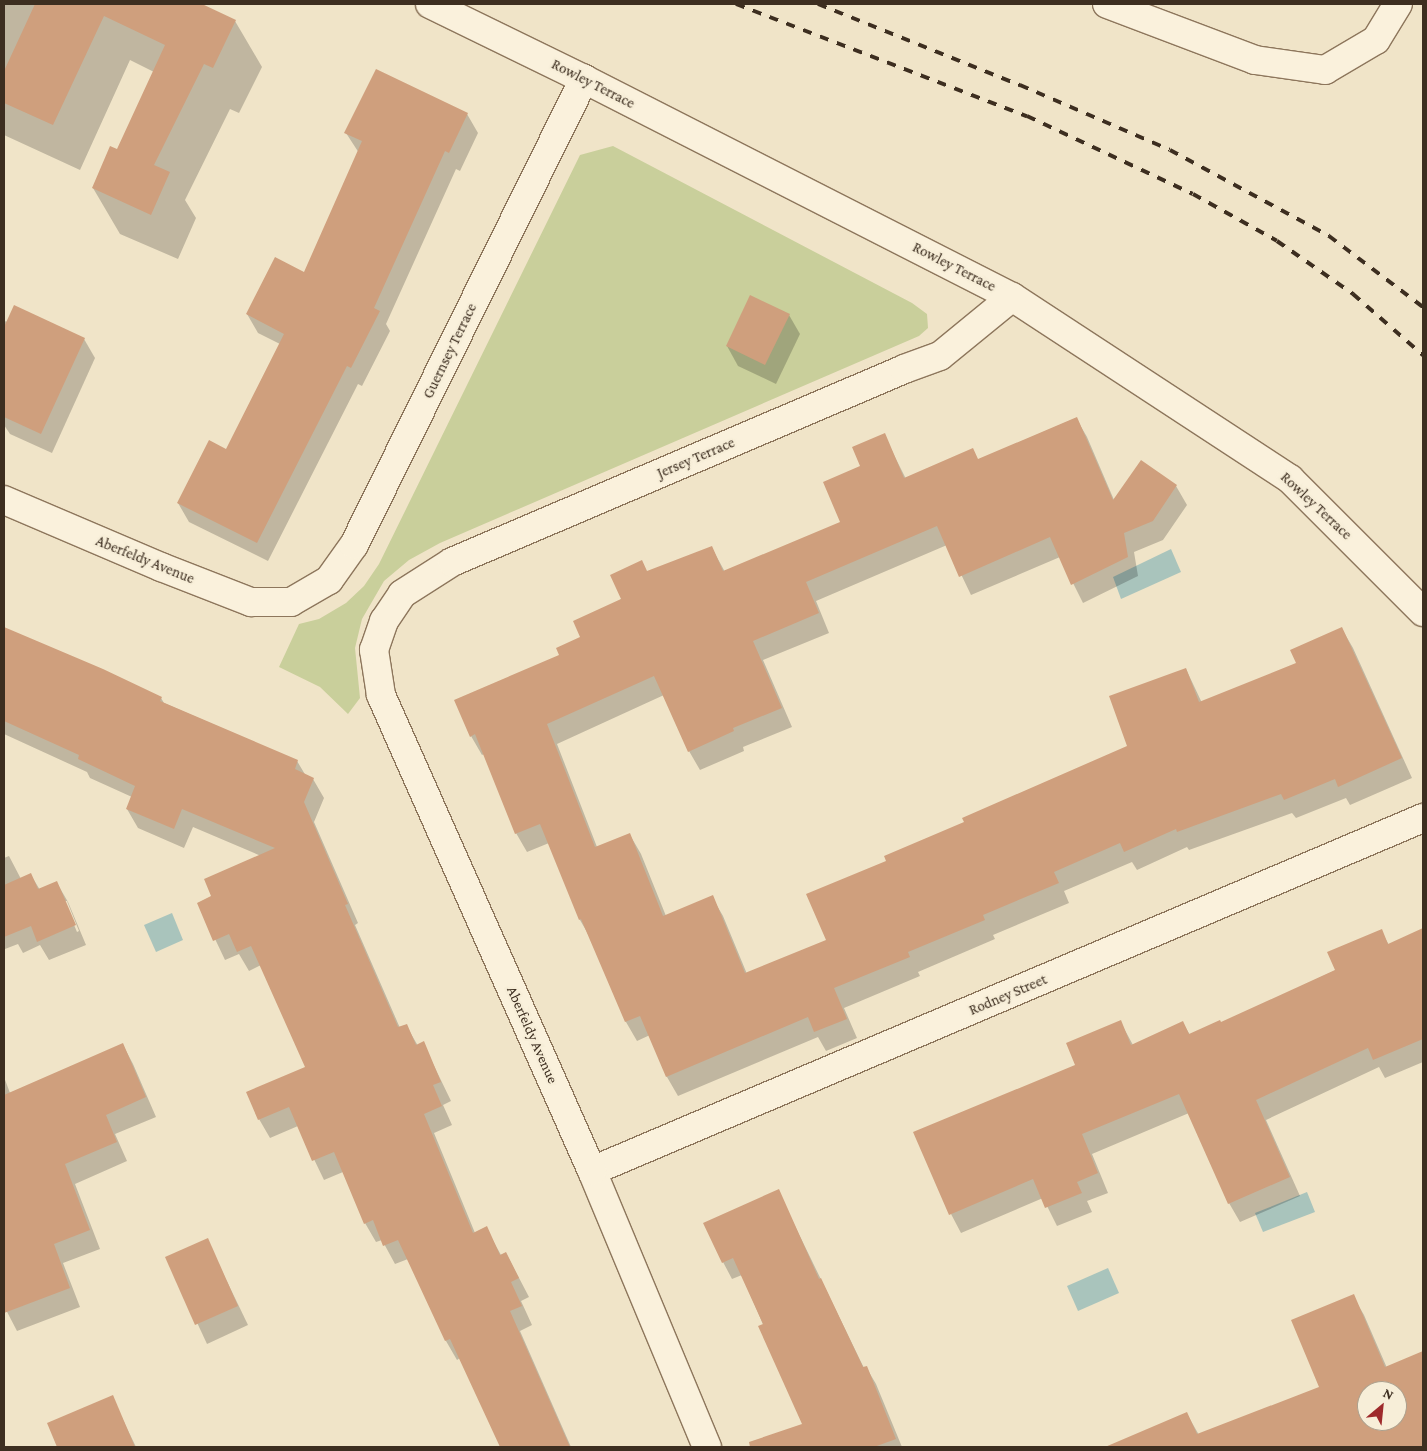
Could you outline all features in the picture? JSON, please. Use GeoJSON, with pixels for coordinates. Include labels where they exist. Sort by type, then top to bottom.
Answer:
{"type":"FeatureCollection","features":[{"type":"Feature","properties":{"kind":"street","name":"Rowley Terrace"},"geometry":{"type":"LineString","coordinates":[[430,4],[584,79],[1012,297],[1290,480],[1423,612]]}},
{"type":"Feature","properties":{"kind":"street"},"geometry":{"type":"LineString","coordinates":[[1107,4],[1255,60],[1325,70],[1376,40],[1398,4]]}},
{"type":"Feature","properties":{"kind":"street","name":"Guernsey Terrace"},"geometry":{"type":"LineString","coordinates":[[290,602],[329,580],[354,545],[584,79]]}},
{"type":"Feature","properties":{"kind":"street","name":"Jersey Terrace"},"geometry":{"type":"LineString","coordinates":[[384,621],[402,594],[452,562],[904,368],[940,356],[1012,297]]}},
{"type":"Feature","properties":{"kind":"street","name":"Aberfeldy Avenue"},"geometry":{"type":"LineString","coordinates":[[4,500],[161,567],[251,602],[290,602]]}},
{"type":"Feature","properties":{"kind":"street","name":"Aberfeldy Avenue"},"geometry":{"type":"LineString","coordinates":[[384,621],[374,650],[381,695],[592,1171],[707,1447]]}},
{"type":"Feature","properties":{"kind":"street","name":"Rodney Street"},"geometry":{"type":"LineString","coordinates":[[592,1171],[1423,818]]}},
{"type":"Feature","properties":{"kind":"green space"},"geometry":{"type":"Polygon","coordinates":[[[613,146],[912,303],[927,314],[928,328],[919,336],[440,543],[409,560],[384,581],[362,619],[355,648],[360,698],[348,714],[320,687],[279,667],[299,624],[319,619],[346,603],[364,586],[379,564],[580,155],[613,146]]]}},
{"type":"Feature","properties":{"kind":"water"},"geometry":{"type":"Polygon","coordinates":[[[1171,549],[1181,572],[1121,599],[1113,577],[1171,549]]]}},
{"type":"Feature","properties":{"kind":"water"},"geometry":{"type":"Polygon","coordinates":[[[172,913],[183,940],[156,952],[144,925],[172,913]]]}},
{"type":"Feature","properties":{"kind":"water"},"geometry":{"type":"Polygon","coordinates":[[[1307,1192],[1315,1212],[1263,1232],[1255,1213],[1307,1192]]]}},
{"type":"Feature","properties":{"kind":"water"},"geometry":{"type":"Polygon","coordinates":[[[1108,1268],[1119,1293],[1078,1311],[1067,1286],[1108,1268]]]}},
{"type":"Feature","properties":{"kind":"building"},"geometry":{"type":"Polygon","coordinates":[[[35,4],[202,4],[236,20],[213,68],[204,64],[154,165],[170,172],[151,215],[92,188],[110,146],[117,149],[165,45],[104,16],[53,125],[4,103],[4,71],[35,4]]]}},
{"type":"Feature","properties":{"kind":"building"},"geometry":{"type":"Polygon","coordinates":[[[376,69],[468,113],[449,153],[445,151],[374,308],[380,311],[351,368],[347,366],[257,543],[177,503],[209,440],[226,449],[284,334],[246,314],[275,257],[304,272],[362,141],[344,133],[376,69]]]}},
{"type":"Feature","properties":{"kind":"building"},"geometry":{"type":"Polygon","coordinates":[[[750,295],[790,314],[765,365],[726,346],[750,295]]]}},
{"type":"Feature","properties":{"kind":"building"},"geometry":{"type":"Polygon","coordinates":[[[14,305],[85,338],[41,434],[4,417],[4,327],[14,305]]]}},
{"type":"Feature","properties":{"kind":"building"},"geometry":{"type":"Polygon","coordinates":[[[1077,417],[1113,500],[1141,460],[1177,485],[1153,521],[1124,533],[1128,557],[1071,585],[1050,537],[959,577],[937,526],[806,582],[819,613],[753,641],[782,708],[733,728],[734,731],[688,752],[654,676],[547,724],[595,847],[630,833],[663,916],[713,895],[745,973],[826,940],[806,894],[886,861],[884,856],[964,822],[962,818],[1127,746],[1109,696],[1186,668],[1199,702],[1296,663],[1290,650],[1342,627],[1402,758],[1338,787],[1335,779],[1284,800],[1281,794],[1177,832],[1176,829],[1124,852],[1120,843],[1054,872],[1059,883],[983,915],[985,920],[908,952],[910,957],[834,988],[847,1019],[814,1032],[808,1017],[666,1077],[640,1016],[625,1022],[581,919],[579,920],[540,824],[515,834],[475,734],[470,737],[454,700],[559,655],[556,648],[580,637],[573,621],[621,599],[610,575],[642,560],[647,571],[712,546],[723,571],[840,522],[823,482],[860,466],[852,447],[885,433],[904,478],[973,448],[978,459],[1077,417]]]}},
{"type":"Feature","properties":{"kind":"building"},"geometry":{"type":"Polygon","coordinates":[[[4,627],[103,669],[162,697],[160,701],[298,760],[295,769],[314,778],[304,802],[348,904],[345,905],[398,1027],[407,1024],[416,1045],[424,1041],[441,1082],[433,1085],[442,1106],[424,1114],[473,1233],[487,1226],[500,1255],[506,1252],[519,1278],[511,1282],[522,1306],[510,1311],[570,1447],[500,1447],[450,1339],[445,1341],[398,1240],[383,1246],[373,1220],[364,1224],[334,1152],[312,1161],[289,1107],[258,1120],[246,1092],[305,1067],[251,946],[237,952],[229,934],[213,941],[197,903],[211,896],[204,879],[275,848],[182,809],[174,829],[126,809],[135,786],[78,759],[79,755],[4,721],[4,627]]]}},
{"type":"Feature","properties":{"kind":"building"},"geometry":{"type":"Polygon","coordinates":[[[31,873],[38,889],[57,881],[76,925],[37,942],[31,926],[4,937],[4,885],[31,873]]]}},
{"type":"Feature","properties":{"kind":"building"},"geometry":{"type":"Polygon","coordinates":[[[1423,928],[1423,1039],[1373,1060],[1368,1048],[1256,1100],[1290,1177],[1228,1204],[1179,1094],[1082,1134],[1098,1173],[1077,1182],[1082,1193],[1045,1208],[1033,1179],[949,1215],[913,1132],[1075,1065],[1066,1043],[1121,1020],[1131,1045],[1183,1021],[1189,1034],[1220,1020],[1221,1022],[1335,970],[1327,952],[1382,929],[1388,944],[1423,928]]]}},
{"type":"Feature","properties":{"kind":"building"},"geometry":{"type":"Polygon","coordinates":[[[123,1043],[146,1097],[106,1115],[117,1142],[65,1164],[90,1230],[54,1244],[70,1288],[4,1313],[4,1095],[123,1043]]]}},
{"type":"Feature","properties":{"kind":"building"},"geometry":{"type":"Polygon","coordinates":[[[779,1189],[819,1279],[821,1278],[863,1367],[867,1366],[896,1439],[874,1447],[750,1447],[749,1442],[802,1424],[758,1326],[763,1324],[733,1258],[722,1263],[703,1223],[779,1189]]]}},
{"type":"Feature","properties":{"kind":"building"},"geometry":{"type":"Polygon","coordinates":[[[208,1238],[238,1306],[195,1325],[165,1257],[208,1238]]]}},
{"type":"Feature","properties":{"kind":"building"},"geometry":{"type":"Polygon","coordinates":[[[1354,1294],[1385,1367],[1423,1351],[1423,1447],[1105,1447],[1187,1412],[1197,1434],[1319,1387],[1291,1320],[1354,1294]]]}},
{"type":"Feature","properties":{"kind":"building"},"geometry":{"type":"Polygon","coordinates":[[[113,1395],[135,1447],[57,1447],[47,1423],[113,1395]]]}},
{"type":"Feature","properties":{"kind":"railway"},"geometry":{"type":"LineString","coordinates":[[736,4],[1027,116],[1193,194],[1277,241],[1353,294],[1423,355]]}},
{"type":"Feature","properties":{"kind":"railway"},"geometry":{"type":"LineString","coordinates":[[818,4],[1020,85],[1170,150],[1329,236],[1423,307]]}}]}
